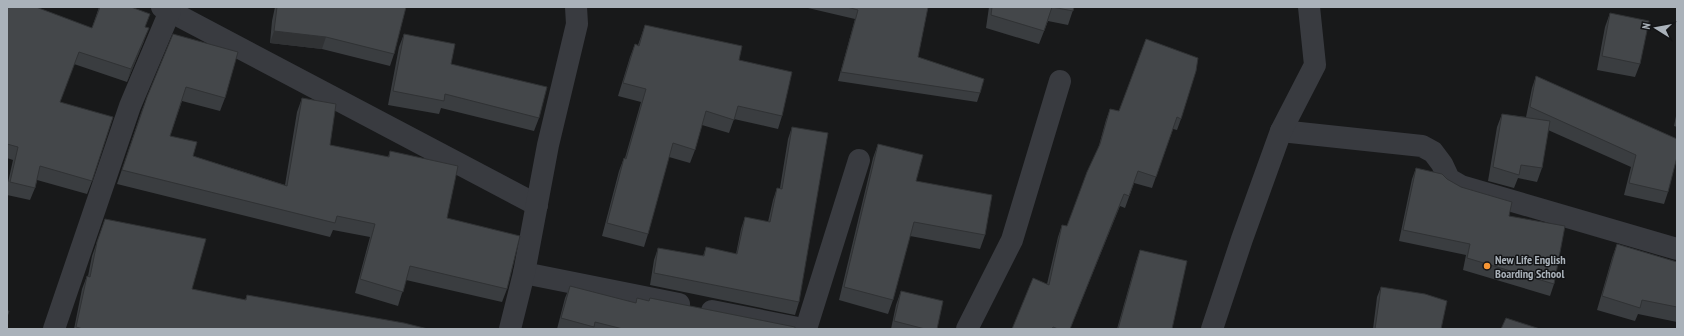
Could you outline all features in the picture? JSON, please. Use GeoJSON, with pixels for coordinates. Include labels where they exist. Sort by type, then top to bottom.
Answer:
{"type":"FeatureCollection","features":[{"type":"Feature","properties":{"kind":"street"},"geometry":{"type":"LineString","coordinates":[[510,329],[524,273],[548,145],[577,24],[576,7]]}},
{"type":"Feature","properties":{"kind":"street"},"geometry":{"type":"LineString","coordinates":[[1212,329],[1242,238],[1281,131],[1315,65],[1309,7]]}},
{"type":"Feature","properties":{"kind":"street"},"geometry":{"type":"LineString","coordinates":[[54,329],[130,106],[166,9],[537,205]]}},
{"type":"Feature","properties":{"kind":"street"},"geometry":{"type":"LineString","coordinates":[[967,329],[1012,240],[1060,81]]}},
{"type":"Feature","properties":{"kind":"street"},"geometry":{"type":"LineString","coordinates":[[1281,131],[1422,146],[1433,152],[1442,164],[1449,179],[1461,186],[1677,249]]}},
{"type":"Feature","properties":{"kind":"street"},"geometry":{"type":"LineString","coordinates":[[524,273],[804,329],[859,160]]}},
{"type":"Feature","properties":{"kind":"building"},"geometry":{"type":"Polygon","coordinates":[[[7,7],[36,7],[92,28],[100,7],[131,7],[150,14],[145,27],[149,28],[131,69],[79,52],[60,102],[113,117],[92,181],[40,166],[35,188],[10,182],[18,147],[7,144],[7,7]]]}},
{"type":"Feature","properties":{"kind":"building"},"geometry":{"type":"Polygon","coordinates":[[[277,7],[406,7],[394,54],[326,37],[274,31],[277,7]]]}},
{"type":"Feature","properties":{"kind":"building"},"geometry":{"type":"Polygon","coordinates":[[[847,7],[928,7],[918,57],[984,79],[980,93],[841,72],[858,10],[847,7]]]}},
{"type":"Feature","properties":{"kind":"building"},"geometry":{"type":"Polygon","coordinates":[[[992,7],[1052,7],[1044,31],[991,15],[992,7]]]}},
{"type":"Feature","properties":{"kind":"building"},"geometry":{"type":"Polygon","coordinates":[[[1052,7],[1074,7],[1073,11],[1052,7]]]}},
{"type":"Feature","properties":{"kind":"building"},"geometry":{"type":"Polygon","coordinates":[[[1610,13],[1649,21],[1640,64],[1602,56],[1610,13]]]}},
{"type":"Feature","properties":{"kind":"building"},"geometry":{"type":"Polygon","coordinates":[[[645,25],[742,46],[739,60],[792,72],[782,116],[738,106],[734,120],[706,111],[695,150],[673,143],[648,234],[607,223],[624,158],[626,159],[646,89],[623,83],[635,44],[639,46],[645,25]]]}},
{"type":"Feature","properties":{"kind":"building"},"geometry":{"type":"Polygon","coordinates":[[[173,34],[238,52],[225,98],[186,87],[170,136],[197,142],[193,156],[287,186],[302,98],[336,104],[330,145],[389,157],[390,151],[458,166],[447,218],[520,236],[507,289],[410,266],[403,292],[360,279],[375,224],[337,216],[335,223],[122,170],[147,97],[173,34]]]}},
{"type":"Feature","properties":{"kind":"building"},"geometry":{"type":"Polygon","coordinates":[[[404,34],[455,44],[451,64],[547,87],[539,118],[445,94],[444,101],[393,91],[404,34]]]}},
{"type":"Feature","properties":{"kind":"building"},"geometry":{"type":"Polygon","coordinates":[[[1146,39],[1198,58],[1196,71],[1181,119],[1177,117],[1156,177],[1138,171],[1129,196],[1124,194],[1070,329],[1058,329],[1053,327],[1052,329],[1012,329],[1033,278],[1049,285],[1062,225],[1067,226],[1087,172],[1100,144],[1110,109],[1119,111],[1146,39]]]}},
{"type":"Feature","properties":{"kind":"building"},"geometry":{"type":"Polygon","coordinates":[[[1536,76],[1677,139],[1677,157],[1668,192],[1629,183],[1636,155],[1530,107],[1536,76]]]}},
{"type":"Feature","properties":{"kind":"building"},"geometry":{"type":"Polygon","coordinates":[[[1502,114],[1550,121],[1542,168],[1521,165],[1519,175],[1493,167],[1502,114]]]}},
{"type":"Feature","properties":{"kind":"building"},"geometry":{"type":"Polygon","coordinates":[[[792,127],[828,133],[799,302],[654,273],[658,248],[704,256],[706,247],[737,254],[745,217],[770,222],[777,188],[782,189],[792,127]]]}},
{"type":"Feature","properties":{"kind":"building"},"geometry":{"type":"Polygon","coordinates":[[[878,144],[923,155],[916,181],[992,195],[985,235],[914,222],[893,300],[844,287],[878,144]]]}},
{"type":"Feature","properties":{"kind":"building"},"geometry":{"type":"Polygon","coordinates":[[[1416,168],[1442,174],[1447,179],[1461,187],[1512,202],[1509,216],[1565,226],[1554,284],[1467,258],[1470,244],[1403,230],[1416,168]]]}},
{"type":"Feature","properties":{"kind":"building"},"geometry":{"type":"Polygon","coordinates":[[[105,219],[206,239],[192,289],[246,300],[247,295],[404,323],[428,329],[83,329],[76,327],[87,276],[90,277],[97,242],[105,219]]]}},
{"type":"Feature","properties":{"kind":"building"},"geometry":{"type":"Polygon","coordinates":[[[1617,244],[1677,262],[1677,307],[1642,300],[1640,308],[1602,296],[1617,244]]]}},
{"type":"Feature","properties":{"kind":"building"},"geometry":{"type":"Polygon","coordinates":[[[1140,250],[1187,261],[1172,329],[1118,329],[1140,250]]]}},
{"type":"Feature","properties":{"kind":"building"},"geometry":{"type":"Polygon","coordinates":[[[570,286],[636,303],[637,298],[649,301],[650,298],[795,327],[795,329],[623,329],[595,322],[594,327],[561,318],[570,286]]]}},
{"type":"Feature","properties":{"kind":"building"},"geometry":{"type":"Polygon","coordinates":[[[1381,287],[1425,294],[1447,301],[1441,329],[1375,329],[1381,287]]]}},
{"type":"Feature","properties":{"kind":"building"},"geometry":{"type":"Polygon","coordinates":[[[901,291],[943,301],[937,329],[925,329],[894,321],[901,291]]]}},
{"type":"Feature","properties":{"kind":"building"},"geometry":{"type":"Polygon","coordinates":[[[1506,318],[1540,329],[1501,329],[1506,318]]]}},
{"type":"Feature","properties":{"kind":"place","name":"New Life English Boarding School"},"geometry":{"type":"Point","coordinates":[1487,266]}}]}
